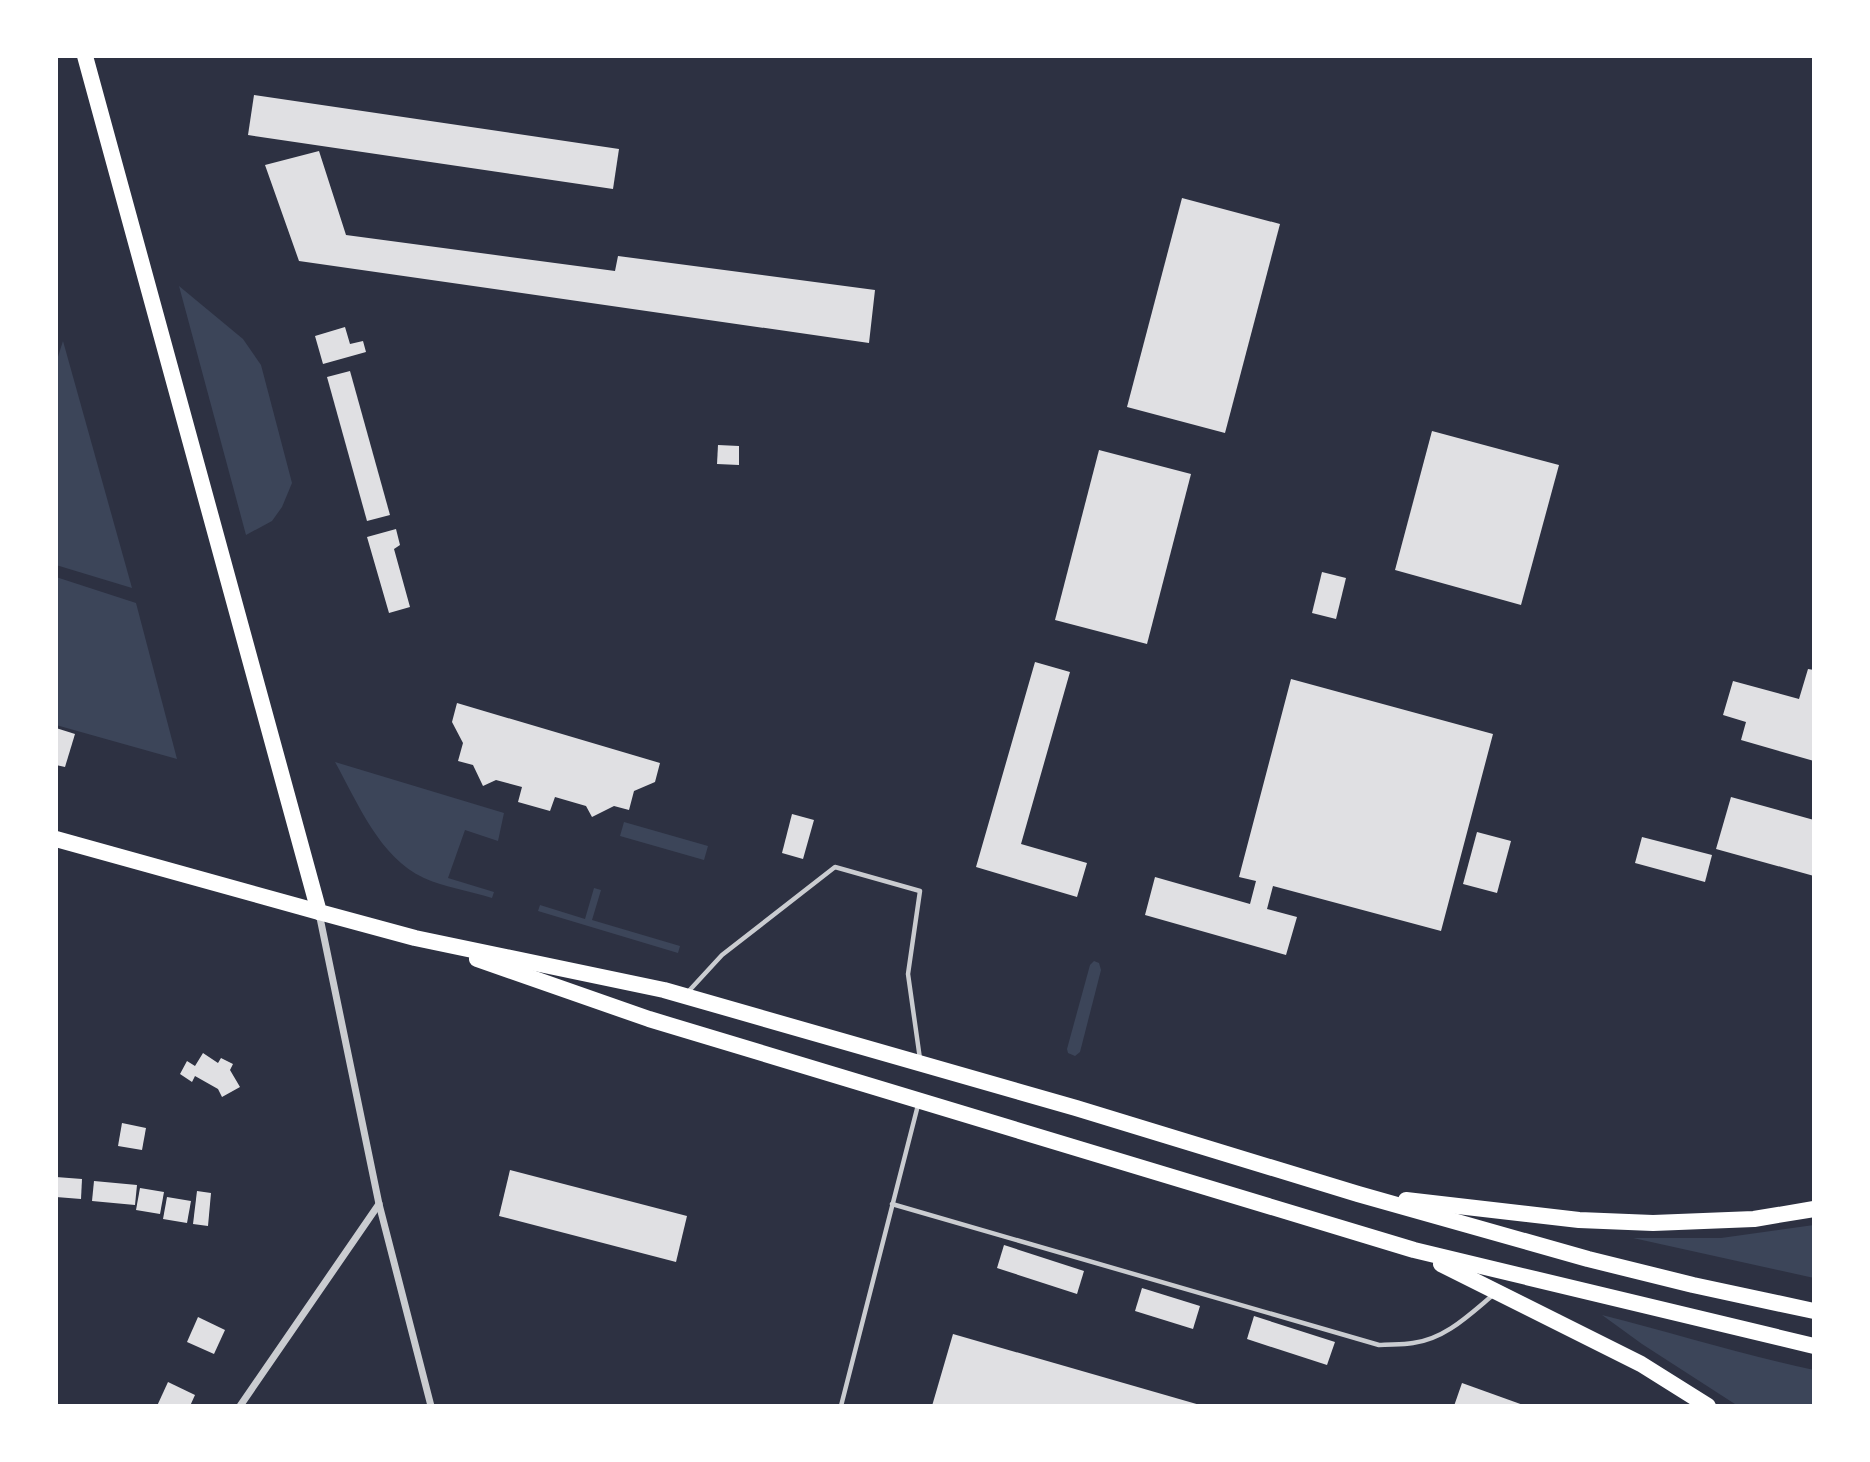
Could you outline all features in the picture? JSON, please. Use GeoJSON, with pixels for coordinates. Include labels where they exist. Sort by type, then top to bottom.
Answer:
{"type":"FeatureCollection","features":[{"type":"Feature","properties":{"kind":"main road"},"geometry":{"type":"LineString","coordinates":[[85,56],[319,912]]}},
{"type":"Feature","properties":{"kind":"main road"},"geometry":{"type":"LineString","coordinates":[[56,839],[415,938],[684,995],[1588,1259],[1814,1311]]}},
{"type":"Feature","properties":{"kind":"main road"},"geometry":{"type":"LineString","coordinates":[[415,938],[649,1019],[1414,1250],[1814,1346]]}},
{"type":"Feature","properties":{"kind":"main road"},"geometry":{"type":"LineString","coordinates":[[1358,1194],[1579,1220],[1641,1222],[1754,1219],[1814,1209]]}},
{"type":"Feature","properties":{"kind":"main road"},"geometry":{"type":"LineString","coordinates":[[1414,1250],[1640,1364],[1708,1406]]}},
{"type":"Feature","properties":{"kind":"street"},"geometry":{"type":"LineString","coordinates":[[319,912],[379,1204],[431,1406]]}},
{"type":"Feature","properties":{"kind":"street"},"geometry":{"type":"LineString","coordinates":[[240,1406],[379,1204]]}},
{"type":"Feature","properties":{"kind":"lane"},"geometry":{"type":"LineString","coordinates":[[684,995],[722,955],[835,867],[920,891],[908,974],[921,1064]]}},
{"type":"Feature","properties":{"kind":"lane"},"geometry":{"type":"LineString","coordinates":[[841,1406],[919,1100]]}},
{"type":"Feature","properties":{"kind":"lane"},"geometry":{"type":"LineString","coordinates":[[892,1204],[1379,1345],[1414,1343],[1438,1336],[1458,1324],[1497,1291]]}},
{"type":"Feature","properties":{"kind":"shaded area"},"geometry":{"type":"Polygon","coordinates":[[[179,286],[243,339],[261,365],[292,483],[282,507],[272,521],[246,535],[179,286]]]}},
{"type":"Feature","properties":{"kind":"shaded area"},"geometry":{"type":"Polygon","coordinates":[[[63,341],[132,588],[56,565],[56,363],[63,341]]]}},
{"type":"Feature","properties":{"kind":"shaded area"},"geometry":{"type":"Polygon","coordinates":[[[56,577],[136,603],[177,759],[56,725],[56,577]]]}},
{"type":"Feature","properties":{"kind":"shaded area"},"geometry":{"type":"Polygon","coordinates":[[[335,762],[504,813],[498,841],[465,830],[448,878],[494,892],[492,898],[424,878],[394,857],[371,828],[335,762]]]}},
{"type":"Feature","properties":{"kind":"shaded area"},"geometry":{"type":"Polygon","coordinates":[[[624,822],[708,846],[704,860],[620,836],[624,822]]]}},
{"type":"Feature","properties":{"kind":"shaded area"},"geometry":{"type":"Polygon","coordinates":[[[594,888],[601,890],[592,920],[680,946],[678,953],[538,911],[540,905],[585,919],[594,888]]]}},
{"type":"Feature","properties":{"kind":"shaded area"},"geometry":{"type":"Polygon","coordinates":[[[1094,961],[1099,963],[1101,970],[1080,1052],[1075,1056],[1068,1053],[1067,1049],[1090,965],[1094,961]]]}},
{"type":"Feature","properties":{"kind":"shaded area"},"geometry":{"type":"Polygon","coordinates":[[[1814,1225],[1814,1278],[1633,1238],[1721,1238],[1814,1225]]]}},
{"type":"Feature","properties":{"kind":"shaded area"},"geometry":{"type":"Polygon","coordinates":[[[1602,1315],[1814,1370],[1814,1406],[1738,1406],[1602,1315]]]}},
{"type":"Feature","properties":{"kind":"building"},"geometry":{"type":"Polygon","coordinates":[[[254,95],[619,149],[613,189],[248,135],[254,95]]]}},
{"type":"Feature","properties":{"kind":"building"},"geometry":{"type":"Polygon","coordinates":[[[319,151],[346,235],[615,271],[618,256],[875,290],[869,343],[299,261],[265,165],[319,151]]]}},
{"type":"Feature","properties":{"kind":"building"},"geometry":{"type":"Polygon","coordinates":[[[1182,198],[1280,224],[1225,433],[1127,407],[1182,198]]]}},
{"type":"Feature","properties":{"kind":"building"},"geometry":{"type":"Polygon","coordinates":[[[345,327],[350,344],[363,341],[366,352],[323,364],[315,336],[345,327]]]}},
{"type":"Feature","properties":{"kind":"building"},"geometry":{"type":"Polygon","coordinates":[[[350,371],[390,515],[367,521],[327,377],[350,371]]]}},
{"type":"Feature","properties":{"kind":"building"},"geometry":{"type":"Polygon","coordinates":[[[1432,431],[1559,465],[1521,605],[1395,570],[1432,431]]]}},
{"type":"Feature","properties":{"kind":"building"},"geometry":{"type":"Polygon","coordinates":[[[718,445],[739,446],[739,465],[717,464],[718,445]]]}},
{"type":"Feature","properties":{"kind":"building"},"geometry":{"type":"Polygon","coordinates":[[[1099,450],[1191,474],[1147,644],[1055,620],[1099,450]]]}},
{"type":"Feature","properties":{"kind":"building"},"geometry":{"type":"Polygon","coordinates":[[[396,529],[400,545],[394,549],[410,607],[389,613],[367,537],[396,529]]]}},
{"type":"Feature","properties":{"kind":"building"},"geometry":{"type":"Polygon","coordinates":[[[1322,572],[1346,578],[1336,619],[1312,613],[1322,572]]]}},
{"type":"Feature","properties":{"kind":"building"},"geometry":{"type":"Polygon","coordinates":[[[1035,662],[1070,672],[1021,844],[1087,863],[1077,897],[976,867],[1035,662]]]}},
{"type":"Feature","properties":{"kind":"building"},"geometry":{"type":"Polygon","coordinates":[[[1808,669],[1814,670],[1814,761],[1741,740],[1746,722],[1723,715],[1733,681],[1799,699],[1808,669]]]}},
{"type":"Feature","properties":{"kind":"building"},"geometry":{"type":"Polygon","coordinates":[[[1291,679],[1493,734],[1441,931],[1273,886],[1267,909],[1297,917],[1286,955],[1145,915],[1155,877],[1250,904],[1256,881],[1239,877],[1291,679]]]}},
{"type":"Feature","properties":{"kind":"building"},"geometry":{"type":"Polygon","coordinates":[[[457,703],[660,763],[655,782],[634,791],[629,810],[614,806],[592,817],[586,806],[555,797],[550,811],[518,802],[522,787],[496,780],[483,786],[473,765],[458,761],[463,743],[452,722],[457,703]]]}},
{"type":"Feature","properties":{"kind":"building"},"geometry":{"type":"Polygon","coordinates":[[[56,728],[75,734],[65,767],[56,765],[56,728]]]}},
{"type":"Feature","properties":{"kind":"building"},"geometry":{"type":"Polygon","coordinates":[[[1731,797],[1814,820],[1814,876],[1716,849],[1731,797]]]}},
{"type":"Feature","properties":{"kind":"building"},"geometry":{"type":"Polygon","coordinates":[[[792,814],[814,820],[803,859],[782,853],[792,814]]]}},
{"type":"Feature","properties":{"kind":"building"},"geometry":{"type":"Polygon","coordinates":[[[1477,832],[1511,841],[1497,893],[1463,884],[1477,832]]]}},
{"type":"Feature","properties":{"kind":"building"},"geometry":{"type":"Polygon","coordinates":[[[1642,837],[1712,855],[1705,882],[1635,863],[1642,837]]]}},
{"type":"Feature","properties":{"kind":"building"},"geometry":{"type":"Polygon","coordinates":[[[203,1053],[218,1063],[221,1058],[233,1064],[230,1070],[240,1087],[222,1097],[218,1089],[195,1076],[192,1082],[180,1074],[187,1061],[195,1066],[203,1053]]]}},
{"type":"Feature","properties":{"kind":"building"},"geometry":{"type":"Polygon","coordinates":[[[122,1123],[146,1128],[142,1150],[118,1146],[122,1123]]]}},
{"type":"Feature","properties":{"kind":"building"},"geometry":{"type":"Polygon","coordinates":[[[510,1170],[687,1216],[676,1262],[499,1216],[510,1170]]]}},
{"type":"Feature","properties":{"kind":"building"},"geometry":{"type":"Polygon","coordinates":[[[56,1177],[82,1179],[81,1199],[56,1197],[56,1177]]]}},
{"type":"Feature","properties":{"kind":"building"},"geometry":{"type":"Polygon","coordinates":[[[94,1181],[137,1185],[135,1205],[92,1201],[94,1181]]]}},
{"type":"Feature","properties":{"kind":"building"},"geometry":{"type":"Polygon","coordinates":[[[140,1188],[164,1192],[160,1214],[136,1210],[140,1188]]]}},
{"type":"Feature","properties":{"kind":"building"},"geometry":{"type":"Polygon","coordinates":[[[197,1191],[211,1193],[208,1226],[193,1224],[197,1191]]]}},
{"type":"Feature","properties":{"kind":"building"},"geometry":{"type":"Polygon","coordinates":[[[167,1197],[191,1201],[187,1223],[163,1219],[167,1197]]]}},
{"type":"Feature","properties":{"kind":"building"},"geometry":{"type":"Polygon","coordinates":[[[1004,1245],[1084,1271],[1077,1294],[997,1268],[1004,1245]]]}},
{"type":"Feature","properties":{"kind":"building"},"geometry":{"type":"Polygon","coordinates":[[[1142,1288],[1200,1306],[1193,1329],[1135,1311],[1142,1288]]]}},
{"type":"Feature","properties":{"kind":"building"},"geometry":{"type":"Polygon","coordinates":[[[1254,1316],[1335,1342],[1327,1365],[1247,1339],[1254,1316]]]}},
{"type":"Feature","properties":{"kind":"building"},"geometry":{"type":"Polygon","coordinates":[[[198,1317],[225,1330],[214,1354],[187,1342],[198,1317]]]}},
{"type":"Feature","properties":{"kind":"building"},"geometry":{"type":"Polygon","coordinates":[[[953,1334],[1200,1405],[1200,1406],[932,1406],[953,1334]]]}},
{"type":"Feature","properties":{"kind":"building"},"geometry":{"type":"Polygon","coordinates":[[[168,1382],[195,1395],[190,1406],[157,1406],[168,1382]]]}},
{"type":"Feature","properties":{"kind":"building"},"geometry":{"type":"Polygon","coordinates":[[[1462,1383],[1526,1406],[1454,1406],[1462,1383]]]}}]}
